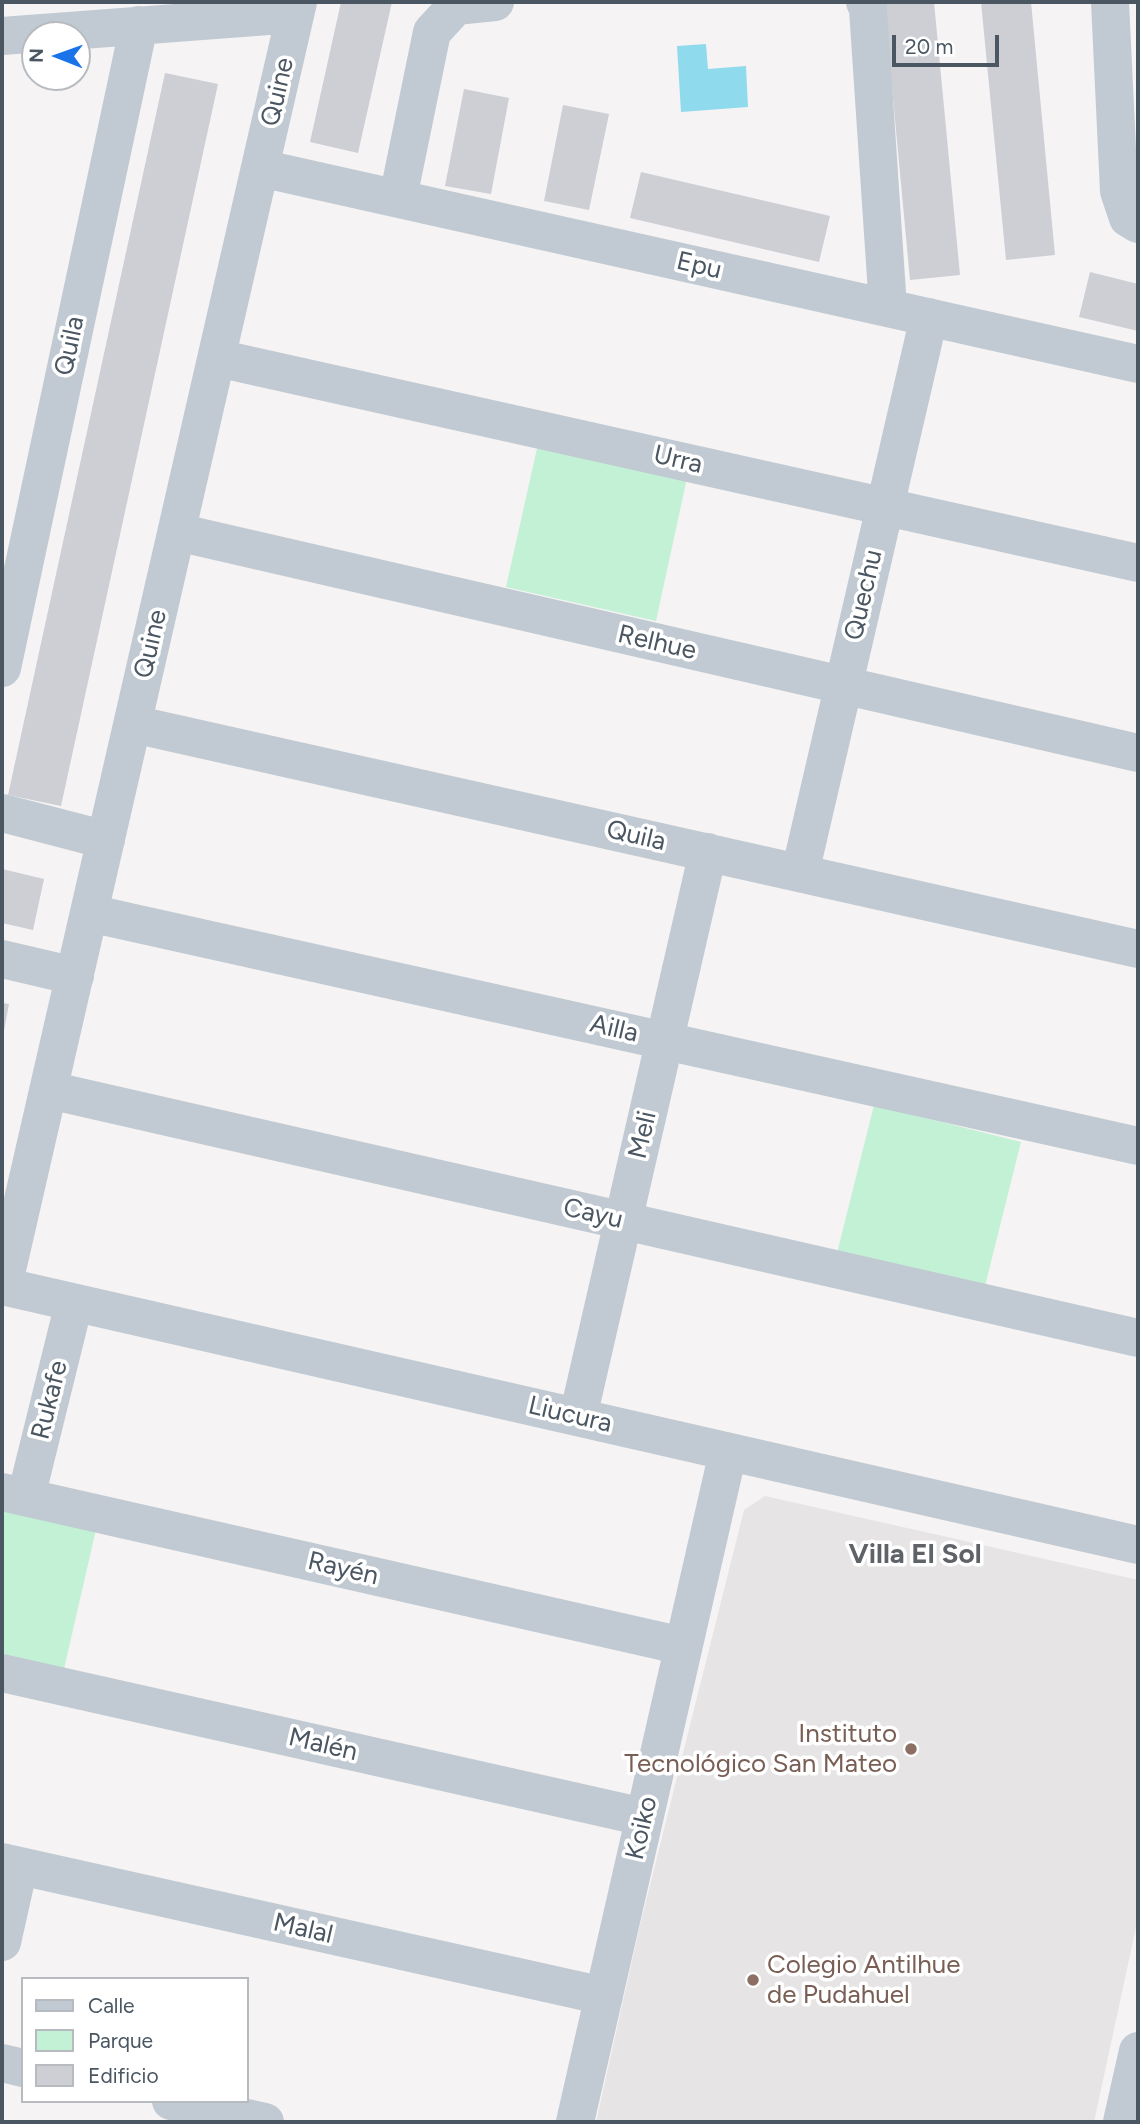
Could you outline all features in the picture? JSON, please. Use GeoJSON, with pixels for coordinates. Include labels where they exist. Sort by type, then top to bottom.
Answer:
{"type":"FeatureCollection","features":[{"type":"Feature","properties":{"kind":"street"},"geometry":{"type":"LineString","coordinates":[[398,198],[432,32],[456,6],[495,2]]}},
{"type":"Feature","properties":{"kind":"street"},"geometry":{"type":"LineString","coordinates":[[865,2],[868,9],[888,308]]}},
{"type":"Feature","properties":{"kind":"street"},"geometry":{"type":"LineString","coordinates":[[1110,2],[1119,191],[1128,218],[1138,224]]}},
{"type":"Feature","properties":{"kind":"street"},"geometry":{"type":"LineString","coordinates":[[2,36],[297,8]]}},
{"type":"Feature","properties":{"kind":"street","name":"Quine"},"geometry":{"type":"LineString","coordinates":[[3,1287],[297,8]]}},
{"type":"Feature","properties":{"kind":"street","name":"Quila"},"geometry":{"type":"LineString","coordinates":[[2,668],[139,25]]}},
{"type":"Feature","properties":{"kind":"street","name":"Epu"},"geometry":{"type":"LineString","coordinates":[[260,167],[1138,364]]}},
{"type":"Feature","properties":{"kind":"street","name":"Quechu"},"geometry":{"type":"LineString","coordinates":[[800,873],[929,317]]}},
{"type":"Feature","properties":{"kind":"street","name":"Urra"},"geometry":{"type":"LineString","coordinates":[[217,358],[1138,563]]}},
{"type":"Feature","properties":{"kind":"street","name":"Relhue"},"geometry":{"type":"LineString","coordinates":[[177,532],[1138,753]]}},
{"type":"Feature","properties":{"kind":"street","name":"Quila"},"geometry":{"type":"LineString","coordinates":[[133,724],[1138,949]]}},
{"type":"Feature","properties":{"kind":"street"},"geometry":{"type":"LineString","coordinates":[[2,813],[106,840]]}},
{"type":"Feature","properties":{"kind":"street","name":"Meli"},"geometry":{"type":"LineString","coordinates":[[578,1417],[708,852]]}},
{"type":"Feature","properties":{"kind":"street","name":"Ailla"},"geometry":{"type":"LineString","coordinates":[[89,913],[1138,1146]]}},
{"type":"Feature","properties":{"kind":"street"},"geometry":{"type":"LineString","coordinates":[[2,959],[75,975]]}},
{"type":"Feature","properties":{"kind":"street","name":"Cayu"},"geometry":{"type":"LineString","coordinates":[[49,1090],[1138,1338]]}},
{"type":"Feature","properties":{"kind":"street","name":"Liucura"},"geometry":{"type":"LineString","coordinates":[[3,1287],[1138,1545]]}},
{"type":"Feature","properties":{"kind":"street","name":"Rukafe"},"geometry":{"type":"LineString","coordinates":[[14,1494],[74,1303]]}},
{"type":"Feature","properties":{"kind":"street","name":"Koiko"},"geometry":{"type":"LineString","coordinates":[[575,2122],[728,1451]]}},
{"type":"Feature","properties":{"kind":"street","name":"Rayén"},"geometry":{"type":"LineString","coordinates":[[14,1494],[683,1646]]}},
{"type":"Feature","properties":{"kind":"street","name":"Malén"},"geometry":{"type":"LineString","coordinates":[[2,1673],[644,1817]]}},
{"type":"Feature","properties":{"kind":"street"},"geometry":{"type":"LineString","coordinates":[[2,1941],[10,1864]]}},
{"type":"Feature","properties":{"kind":"street","name":"Malal"},"geometry":{"type":"LineString","coordinates":[[10,1864],[604,1996]]}},
{"type":"Feature","properties":{"kind":"street"},"geometry":{"type":"LineString","coordinates":[[1129,2110],[1138,2051]]}},
{"type":"Feature","properties":{"kind":"street"},"geometry":{"type":"LineString","coordinates":[[2,2063],[21,2068]]}},
{"type":"Feature","properties":{"kind":"street"},"geometry":{"type":"LineString","coordinates":[[180,2103],[265,2122]]}},
{"type":"Feature","properties":{"kind":"shaded area","name":"Instituto Tecnológico San Mateo"},"geometry":{"type":"Polygon","coordinates":[[[765,1496],[1138,1580],[1138,1918],[1094,2122],[596,2122],[640,1925],[744,1510],[765,1496]]]}},
{"type":"Feature","properties":{"kind":"green space"},"geometry":{"type":"Polygon","coordinates":[[[538,444],[687,478],[656,621],[506,587],[538,444]]]}},
{"type":"Feature","properties":{"kind":"green space"},"geometry":{"type":"Polygon","coordinates":[[[874,1105],[1021,1142],[984,1290],[837,1253],[874,1105]]]}},
{"type":"Feature","properties":{"kind":"green space"},"geometry":{"type":"Polygon","coordinates":[[[2,1503],[97,1525],[64,1669],[2,1654],[2,1503]]]}},
{"type":"Feature","properties":{"kind":"water"},"geometry":{"type":"Polygon","coordinates":[[[706,44],[708,69],[746,66],[748,107],[681,112],[677,46],[706,44]]]}},
{"type":"Feature","properties":{"kind":"building"},"geometry":{"type":"Polygon","coordinates":[[[341,2],[392,2],[358,153],[310,142],[341,2]]]}},
{"type":"Feature","properties":{"kind":"building"},"geometry":{"type":"Polygon","coordinates":[[[884,2],[934,2],[960,275],[910,280],[884,2]]]}},
{"type":"Feature","properties":{"kind":"building"},"geometry":{"type":"Polygon","coordinates":[[[981,2],[1031,2],[1055,255],[1006,260],[981,2]]]}},
{"type":"Feature","properties":{"kind":"building"},"geometry":{"type":"Polygon","coordinates":[[[165,73],[218,84],[61,806],[8,795],[165,73]]]}},
{"type":"Feature","properties":{"kind":"building"},"geometry":{"type":"Polygon","coordinates":[[[464,89],[509,98],[491,194],[445,186],[464,89]]]}},
{"type":"Feature","properties":{"kind":"building"},"geometry":{"type":"Polygon","coordinates":[[[563,105],[609,114],[589,210],[544,201],[563,105]]]}},
{"type":"Feature","properties":{"kind":"building"},"geometry":{"type":"Polygon","coordinates":[[[641,172],[830,216],[819,262],[630,218],[641,172]]]}},
{"type":"Feature","properties":{"kind":"building"},"geometry":{"type":"Polygon","coordinates":[[[1090,272],[1138,284],[1138,331],[1079,317],[1090,272]]]}},
{"type":"Feature","properties":{"kind":"building"},"geometry":{"type":"Polygon","coordinates":[[[2,869],[44,879],[33,930],[2,923],[2,869]]]}},
{"type":"Feature","properties":{"kind":"building"},"geometry":{"type":"Polygon","coordinates":[[[2,1003],[9,1004],[3,1036],[2,1036],[2,1003]]]}},
{"type":"Feature","properties":{"kind":"place","name":"Instituto Tecnológico San Mateo"},"geometry":{"type":"Point","coordinates":[911,1749]}},
{"type":"Feature","properties":{"kind":"place","name":"Colegio Antilhue de Pudahuel"},"geometry":{"type":"Point","coordinates":[753,1980]}},
{"type":"Feature","properties":{"kind":"district","name":"Villa El Sol"},"geometry":{"type":"Point","coordinates":[915,1555]}}]}
